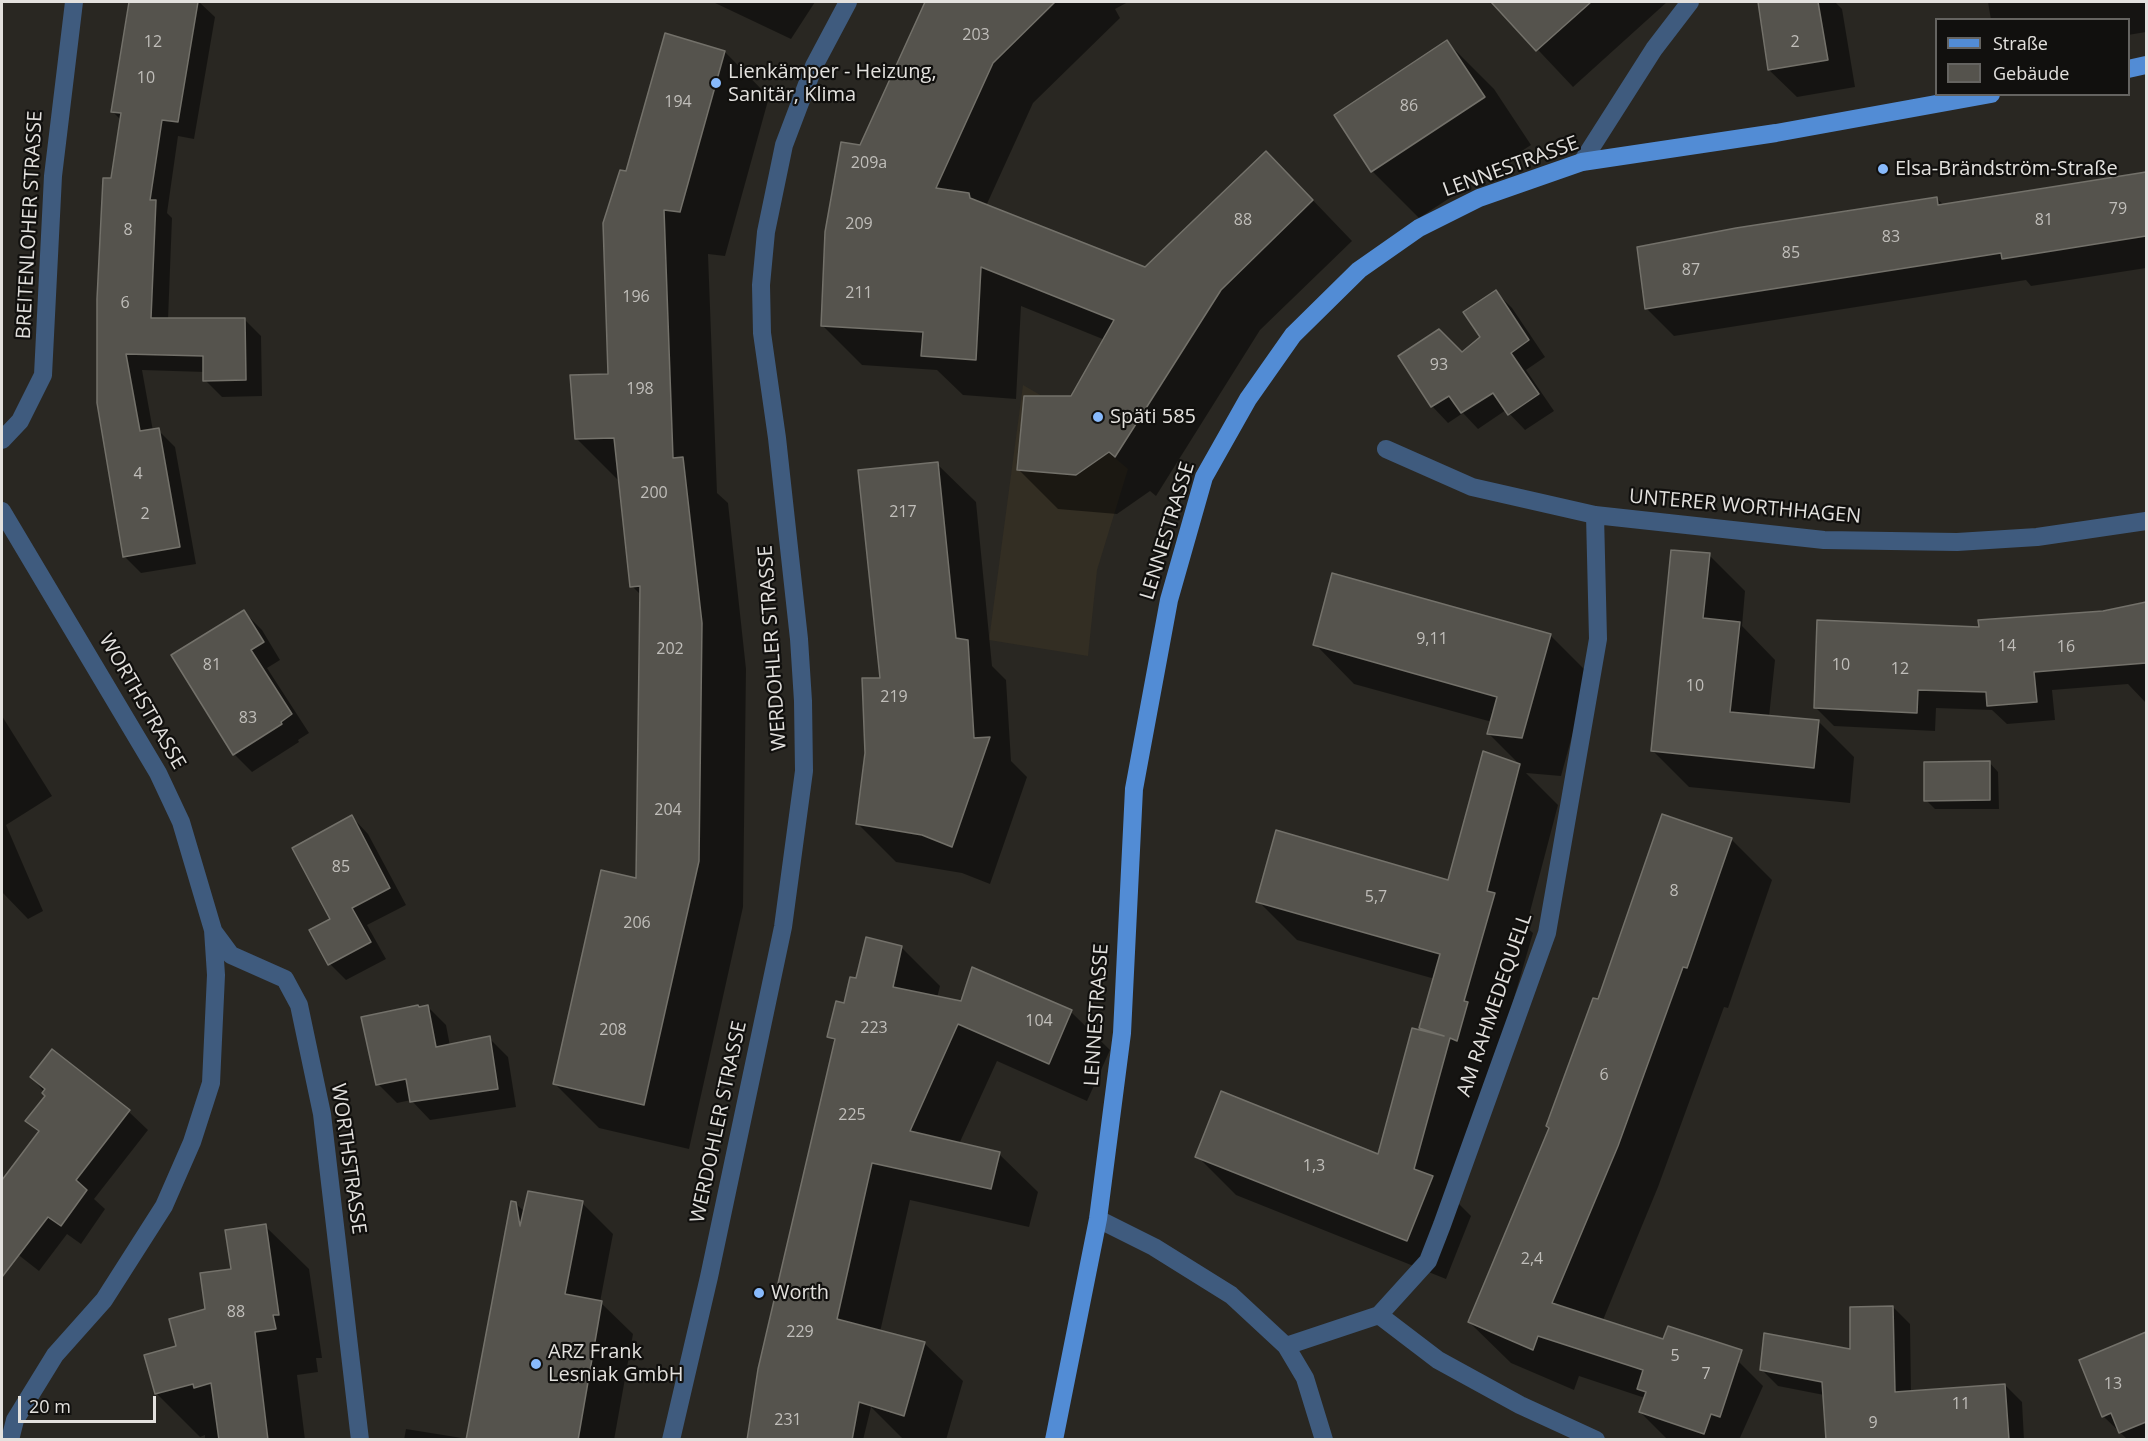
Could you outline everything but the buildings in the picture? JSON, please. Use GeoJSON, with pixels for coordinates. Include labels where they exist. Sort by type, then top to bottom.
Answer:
{"type":"FeatureCollection","features":[{"type":"Feature","properties":{"kind":"main road"},"geometry":{"type":"LineString","coordinates":[[2130,68],[2146,64]]}},
{"type":"Feature","properties":{"kind":"main road","name":"LENNESTRASSE"},"geometry":{"type":"LineString","coordinates":[[1054,1440],[1098,1219],[1122,1033],[1134,789],[1169,600],[1204,477],[1248,399],[1293,335],[1359,270],[1419,228],[1479,198],[1582,162],[1776,133],[1980,96]]}},
{"type":"Feature","properties":{"kind":"street","name":"BREITENLOHER STRASSE"},"geometry":{"type":"LineString","coordinates":[[2,440],[20,421],[43,375],[52,176],[74,2]]}},
{"type":"Feature","properties":{"kind":"street","name":"WERDOHLER STRASSE"},"geometry":{"type":"LineString","coordinates":[[670,1440],[709,1277],[783,927],[804,771],[799,639],[777,438],[762,333],[761,285],[766,232],[784,145],[814,66],[848,2]]}},
{"type":"Feature","properties":{"kind":"street"},"geometry":{"type":"LineString","coordinates":[[1582,162],[1654,50],[1690,2]]}},
{"type":"Feature","properties":{"kind":"street","name":"UNTERER WORTHHAGEN"},"geometry":{"type":"LineString","coordinates":[[1386,449],[1472,487],[1594,515],[1824,540],[1923,541],[2037,537],[2146,521]]}},
{"type":"Feature","properties":{"kind":"street","name":"WORTHSTRASSE"},"geometry":{"type":"LineString","coordinates":[[2,511],[158,773],[181,822],[213,930],[216,1013],[211,1083],[192,1142],[164,1206],[104,1300],[55,1355],[15,1420],[10,1440]]}},
{"type":"Feature","properties":{"kind":"street","name":"AM RAHMEDEQUELL"},"geometry":{"type":"LineString","coordinates":[[1286,1346],[1379,1315],[1428,1261],[1547,933],[1598,639],[1594,515]]}},
{"type":"Feature","properties":{"kind":"street","name":"WORTHSTRASSE"},"geometry":{"type":"LineString","coordinates":[[213,930],[231,955],[285,979],[300,1005],[322,1114],[360,1440]]}},
{"type":"Feature","properties":{"kind":"street"},"geometry":{"type":"LineString","coordinates":[[1098,1219],[1154,1247],[1230,1295],[1286,1346],[1305,1378],[1324,1440]]}},
{"type":"Feature","properties":{"kind":"street"},"geometry":{"type":"LineString","coordinates":[[1379,1315],[1438,1360],[1520,1405],[1596,1440]]}},
{"type":"Feature","properties":{"kind":"shaded area"},"geometry":{"type":"Polygon","coordinates":[[[1023,385],[1042,396],[1128,469],[1097,570],[1088,656],[989,640],[1023,385]]]}},
{"type":"Feature","properties":{"kind":"place","name":"Lienkämper - Heizung, Sanitär, Klima"},"geometry":{"type":"Point","coordinates":[716,83]}},
{"type":"Feature","properties":{"kind":"place","name":"Elsa-Brändström-Straße"},"geometry":{"type":"Point","coordinates":[1883,169]}},
{"type":"Feature","properties":{"kind":"place","name":"Späti 585"},"geometry":{"type":"Point","coordinates":[1098,417]}},
{"type":"Feature","properties":{"kind":"place","name":"Worth"},"geometry":{"type":"Point","coordinates":[759,1293]}},
{"type":"Feature","properties":{"kind":"place","name":"ARZ Frank Lesniak GmbH"},"geometry":{"type":"Point","coordinates":[536,1364]}}]}
